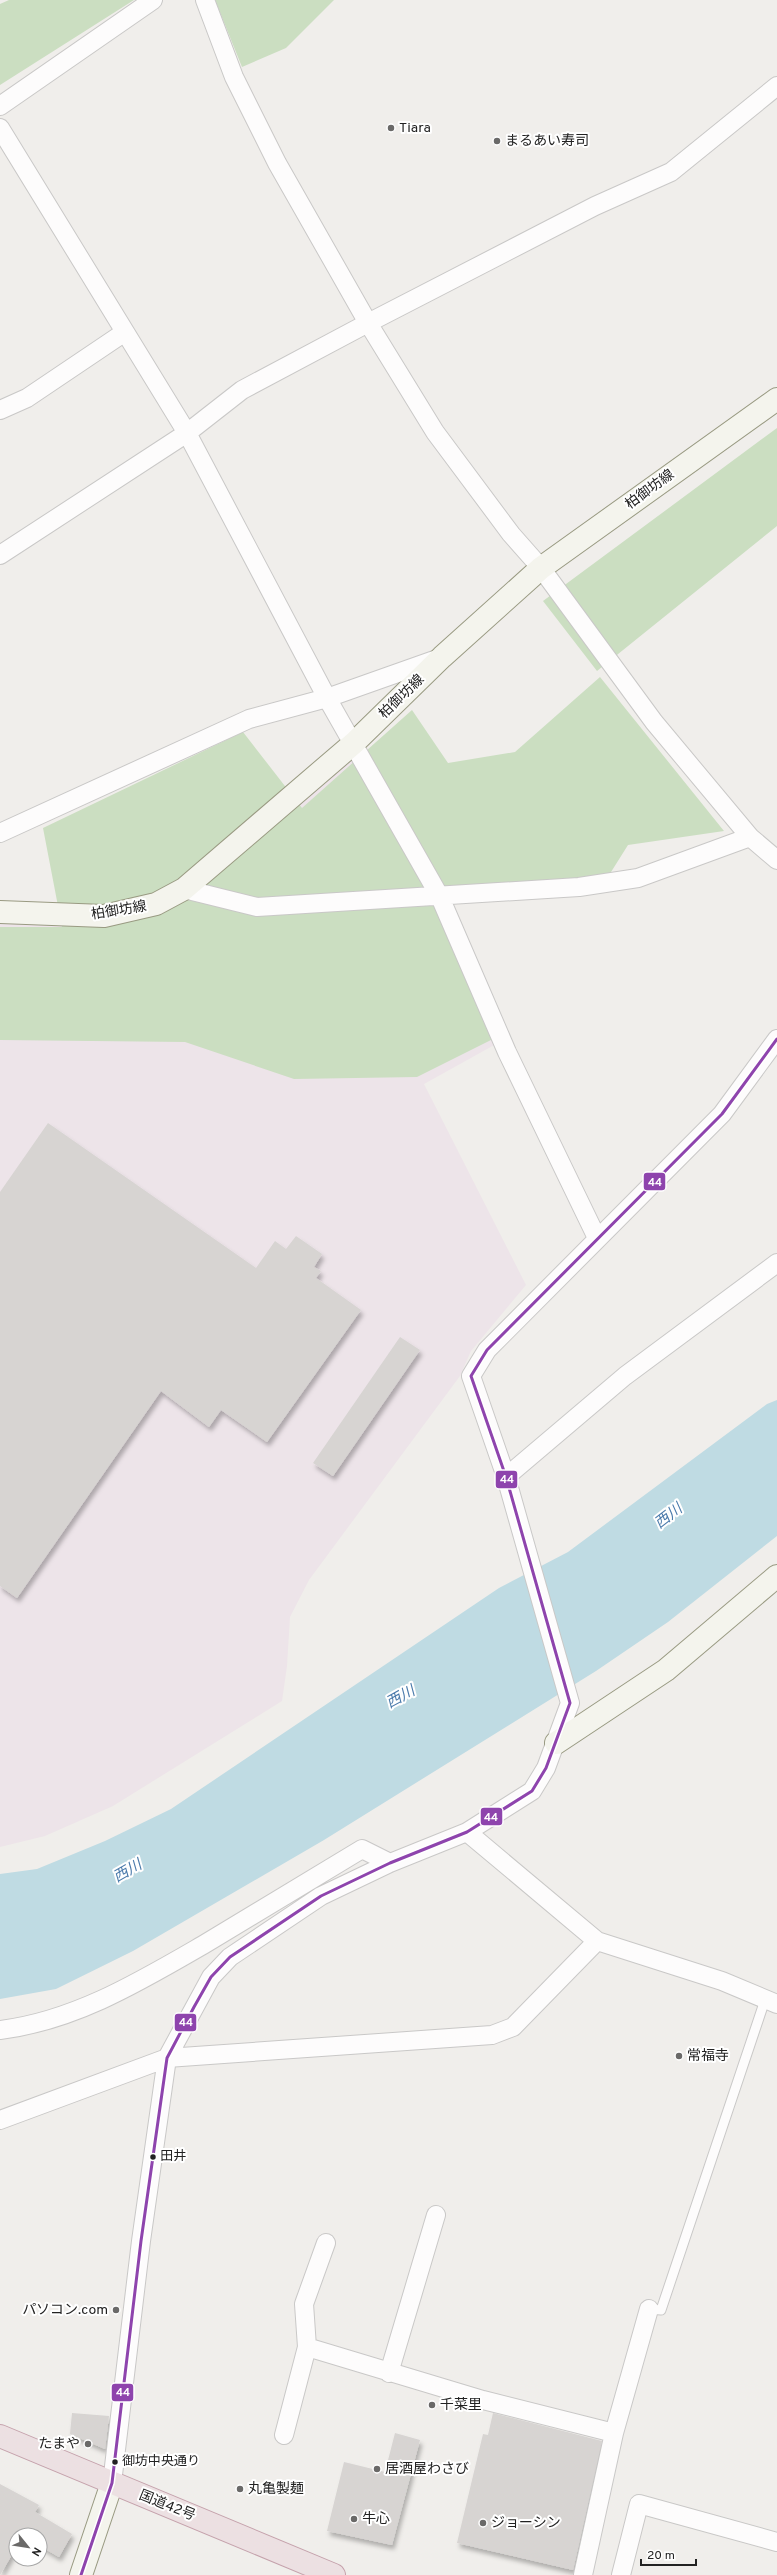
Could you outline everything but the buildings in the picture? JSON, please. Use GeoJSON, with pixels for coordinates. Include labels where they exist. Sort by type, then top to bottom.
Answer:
{"type":"FeatureCollection","features":[{"type":"Feature","properties":{"kind":"highway","name":"国道42号"},"geometry":{"type":"LineString","coordinates":[[0,2436],[329,2574]]}},
{"type":"Feature","properties":{"kind":"main road","name":"柏御坊線"},"geometry":{"type":"LineString","coordinates":[[0,912],[104,916],[156,904],[184,889],[354,743],[442,657],[541,568],[777,399]]}},
{"type":"Feature","properties":{"kind":"main road"},"geometry":{"type":"LineString","coordinates":[[556,1743],[666,1670],[777,1576]]}},
{"type":"Feature","properties":{"kind":"main road"},"geometry":{"type":"LineString","coordinates":[[81,2575],[112,2483]]}},
{"type":"Feature","properties":{"kind":"street"},"geometry":{"type":"LineString","coordinates":[[0,106],[153,0]]}},
{"type":"Feature","properties":{"kind":"street"},"geometry":{"type":"LineString","coordinates":[[205,0],[234,77],[274,157],[368,323],[435,432],[511,534],[541,568],[654,722],[750,837],[777,860]]}},
{"type":"Feature","properties":{"kind":"street"},"geometry":{"type":"LineString","coordinates":[[0,555],[187,433],[242,390],[595,206],[671,172],[777,86]]}},
{"type":"Feature","properties":{"kind":"street"},"geometry":{"type":"LineString","coordinates":[[0,128],[187,433],[327,698],[354,743],[440,897],[507,1052],[597,1238]]}},
{"type":"Feature","properties":{"kind":"street"},"geometry":{"type":"LineString","coordinates":[[0,410],[27,398],[125,332]]}},
{"type":"Feature","properties":{"kind":"street"},"geometry":{"type":"LineString","coordinates":[[0,833],[249,719],[327,698],[442,657]]}},
{"type":"Feature","properties":{"kind":"street"},"geometry":{"type":"LineString","coordinates":[[184,889],[257,907],[440,897],[579,887],[638,878],[750,837]]}},
{"type":"Feature","properties":{"kind":"street"},"geometry":{"type":"LineString","coordinates":[[112,2483],[141,2241],[167,2058],[211,1977],[230,1957],[321,1896],[390,1863],[467,1832],[532,1790],[546,1768],[570,1703],[506,1477],[471,1376],[487,1350],[722,1114],[777,1039]]}},
{"type":"Feature","properties":{"kind":"street"},"geometry":{"type":"LineString","coordinates":[[506,1477],[625,1376],[777,1263]]}},
{"type":"Feature","properties":{"kind":"street"},"geometry":{"type":"LineString","coordinates":[[467,1832],[597,1941],[722,1981],[771,2002]]}},
{"type":"Feature","properties":{"kind":"street"},"geometry":{"type":"LineString","coordinates":[[0,2030],[17,2028],[76,2012],[151,1975],[362,1849],[390,1863]]}},
{"type":"Feature","properties":{"kind":"street"},"geometry":{"type":"LineString","coordinates":[[0,2120],[167,2058],[492,2036],[513,2027],[597,1941]]}},
{"type":"Feature","properties":{"kind":"street"},"geometry":{"type":"LineString","coordinates":[[389,2373],[436,2215]]}},
{"type":"Feature","properties":{"kind":"street"},"geometry":{"type":"LineString","coordinates":[[284,2435],[307,2346],[304,2304],[326,2243]]}},
{"type":"Feature","properties":{"kind":"street"},"geometry":{"type":"LineString","coordinates":[[583,2575],[614,2433],[649,2309]]}},
{"type":"Feature","properties":{"kind":"street"},"geometry":{"type":"LineString","coordinates":[[307,2346],[389,2373],[483,2400],[614,2433]]}},
{"type":"Feature","properties":{"kind":"street"},"geometry":{"type":"LineString","coordinates":[[623,2575],[639,2504],[777,2542]]}},
{"type":"Feature","properties":{"kind":"lane"},"geometry":{"type":"LineString","coordinates":[[649,2309],[661,2310],[771,2002]]}},
{"type":"Feature","properties":{"kind":"shaded area"},"geometry":{"type":"Polygon","coordinates":[[[354,753],[496,1044],[424,1084],[526,1285],[471,1351],[460,1376],[309,1580],[290,1617],[287,1666],[282,1701],[113,1806],[45,1836],[0,1847],[0,919],[72,925],[354,753]]]}},
{"type":"Feature","properties":{"kind":"green space"},"geometry":{"type":"Polygon","coordinates":[[[9,0],[134,0],[0,85],[0,4],[9,0]]]}},
{"type":"Feature","properties":{"kind":"green space"},"geometry":{"type":"Polygon","coordinates":[[[215,0],[334,0],[286,48],[242,67],[215,0]]]}},
{"type":"Feature","properties":{"kind":"green space"},"geometry":{"type":"Polygon","coordinates":[[[777,428],[777,526],[597,671],[543,601],[777,428]]]}},
{"type":"Feature","properties":{"kind":"green space"},"geometry":{"type":"Polygon","coordinates":[[[600,677],[724,831],[628,845],[606,880],[428,889],[495,1038],[417,1077],[294,1079],[185,1042],[0,1040],[0,927],[62,927],[43,828],[243,732],[302,808],[412,710],[448,763],[515,752],[600,677]]]}},
{"type":"Feature","properties":{"kind":"water","name":"西川"},"geometry":{"type":"Polygon","coordinates":[[[777,1400],[777,1536],[668,1622],[596,1671],[324,1840],[133,1951],[56,1989],[0,1999],[0,1874],[37,1869],[105,1841],[171,1809],[499,1588],[568,1552],[767,1404],[777,1400]]]}},
{"type":"Feature","properties":{"kind":"transit line","name":"44"},"geometry":{"type":"LineString","coordinates":[[81,2575],[112,2483],[141,2241],[167,2058],[194,2007],[211,1977],[230,1957],[321,1896],[390,1863],[467,1832],[532,1791],[546,1768],[570,1703],[506,1477],[471,1376],[487,1350],[722,1114],[777,1039]]}},
{"type":"Feature","properties":{"kind":"place","name":"Tiara"},"geometry":{"type":"Point","coordinates":[391,128]}},
{"type":"Feature","properties":{"kind":"place","name":"まるあい寿司"},"geometry":{"type":"Point","coordinates":[497,141]}},
{"type":"Feature","properties":{"kind":"place","name":"常福寺"},"geometry":{"type":"Point","coordinates":[679,2056]}},
{"type":"Feature","properties":{"kind":"place","name":"田井"},"geometry":{"type":"Point","coordinates":[153,2157]}},
{"type":"Feature","properties":{"kind":"place","name":"パソコン.com"},"geometry":{"type":"Point","coordinates":[116,2310]}},
{"type":"Feature","properties":{"kind":"place","name":"千菜里"},"geometry":{"type":"Point","coordinates":[432,2405]}},
{"type":"Feature","properties":{"kind":"place","name":"たまや"},"geometry":{"type":"Point","coordinates":[88,2444]}},
{"type":"Feature","properties":{"kind":"place","name":"御坊中央通り"},"geometry":{"type":"Point","coordinates":[115,2462]}},
{"type":"Feature","properties":{"kind":"place","name":"居酒屋わさび"},"geometry":{"type":"Point","coordinates":[377,2469]}},
{"type":"Feature","properties":{"kind":"place","name":"丸亀製麺"},"geometry":{"type":"Point","coordinates":[240,2489]}},
{"type":"Feature","properties":{"kind":"place","name":"牛心"},"geometry":{"type":"Point","coordinates":[354,2519]}},
{"type":"Feature","properties":{"kind":"place","name":"ジョーシン"},"geometry":{"type":"Point","coordinates":[483,2523]}}]}
